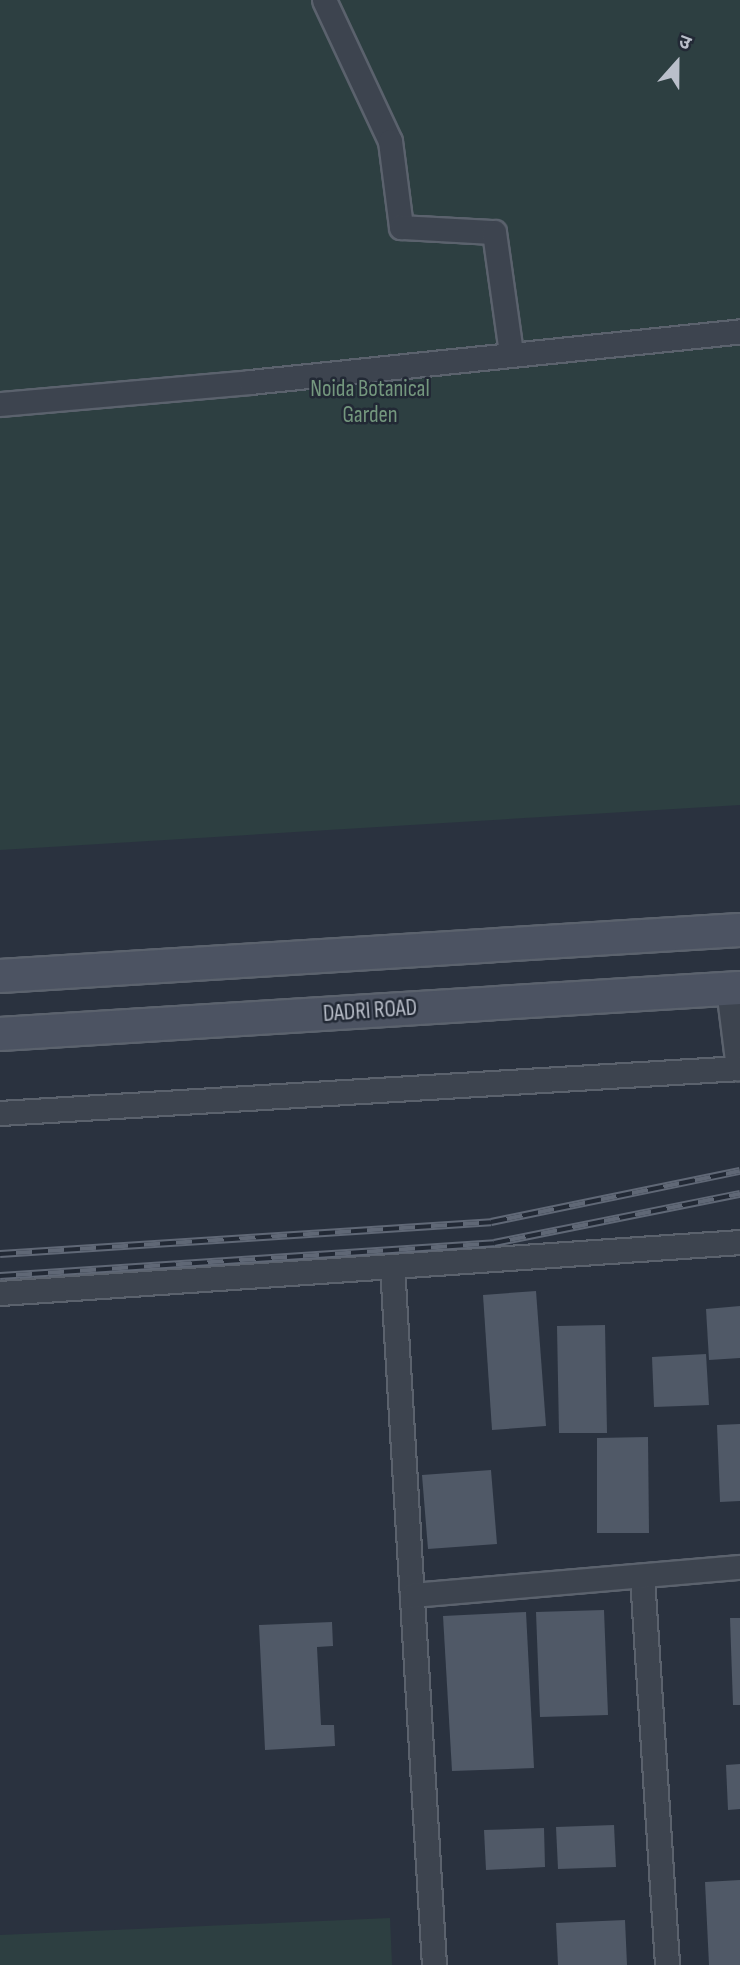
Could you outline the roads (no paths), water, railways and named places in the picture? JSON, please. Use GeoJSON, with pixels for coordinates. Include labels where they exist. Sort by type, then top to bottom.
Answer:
{"type":"FeatureCollection","features":[{"type":"Feature","properties":{"kind":"main road"},"geometry":{"type":"LineString","coordinates":[[0,976],[734,929]]}},
{"type":"Feature","properties":{"kind":"main road","name":"DADRI ROAD"},"geometry":{"type":"LineString","coordinates":[[0,1034],[734,988]]}},
{"type":"Feature","properties":{"kind":"street"},"geometry":{"type":"LineString","coordinates":[[324,0],[390,141],[401,227],[494,232],[511,353]]}},
{"type":"Feature","properties":{"kind":"street"},"geometry":{"type":"LineString","coordinates":[[0,404],[250,382],[740,331]]}},
{"type":"Feature","properties":{"kind":"street"},"geometry":{"type":"LineString","coordinates":[[0,1113],[739,1068],[734,988]]}},
{"type":"Feature","properties":{"kind":"street"},"geometry":{"type":"LineString","coordinates":[[0,1293],[740,1242]]}},
{"type":"Feature","properties":{"kind":"street"},"geometry":{"type":"LineString","coordinates":[[392,1266],[435,1965]]}},
{"type":"Feature","properties":{"kind":"street"},"geometry":{"type":"LineString","coordinates":[[412,1595],[740,1567]]}},
{"type":"Feature","properties":{"kind":"street"},"geometry":{"type":"LineString","coordinates":[[642,1577],[667,1965]]}},
{"type":"Feature","properties":{"kind":"railway"},"geometry":{"type":"LineString","coordinates":[[0,1254],[491,1222],[740,1171]]}},
{"type":"Feature","properties":{"kind":"railway"},"geometry":{"type":"LineString","coordinates":[[0,1276],[494,1243],[740,1194]]}},
{"type":"Feature","properties":{"kind":"park label","name":"Noida Botanical Garden"},"geometry":{"type":"Point","coordinates":[370,402]}}]}
